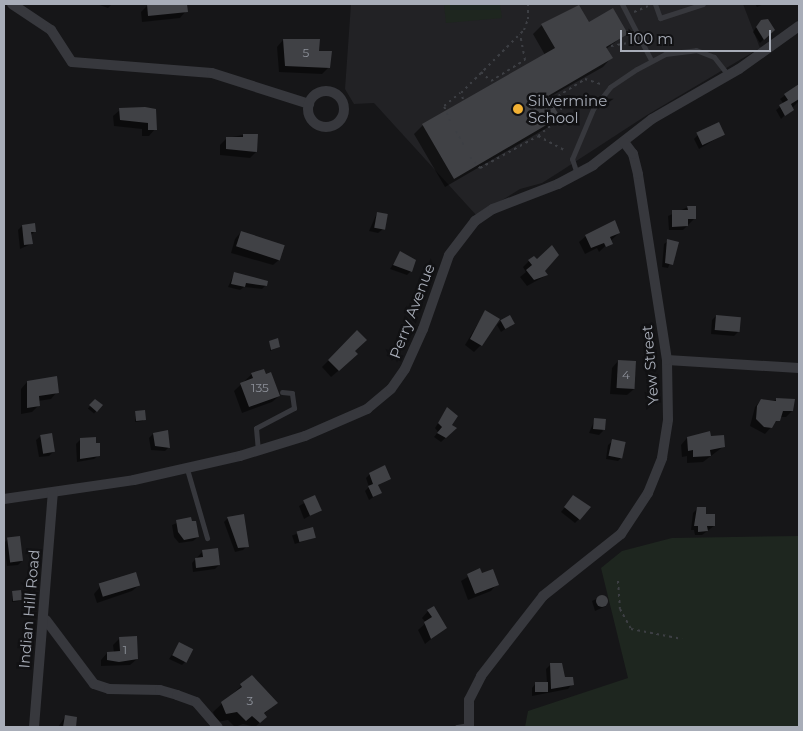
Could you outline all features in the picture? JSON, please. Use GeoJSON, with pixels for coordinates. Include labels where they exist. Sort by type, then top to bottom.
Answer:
{"type":"FeatureCollection","features":[{"type":"Feature","properties":{"kind":"street"},"geometry":{"type":"LineString","coordinates":[[12,4],[51,30],[72,62],[212,73],[309,104]]}},
{"type":"Feature","properties":{"kind":"street","name":"Perry Avenue"},"geometry":{"type":"LineString","coordinates":[[4,499],[54,494],[187,469],[258,451],[343,422],[383,397],[398,381],[413,355],[449,256],[464,232],[493,210],[578,174],[624,142],[652,118],[728,76],[799,26]]}},
{"type":"Feature","properties":{"kind":"street","name":"Yew Street"},"geometry":{"type":"LineString","coordinates":[[469,726],[470,700],[478,681],[535,604],[612,543],[648,493],[660,466],[667,434],[667,360],[638,174],[633,154],[624,142]]}},
{"type":"Feature","properties":{"kind":"street"},"geometry":{"type":"LineString","coordinates":[[667,360],[799,368]]}},
{"type":"Feature","properties":{"kind":"street","name":"Indian Hill Road"},"geometry":{"type":"LineString","coordinates":[[34,727],[41,640],[46,620],[54,494]]}},
{"type":"Feature","properties":{"kind":"street"},"geometry":{"type":"LineString","coordinates":[[46,620],[94,684],[109,689],[160,690],[177,694],[196,702],[218,727]]}},
{"type":"Feature","properties":{"kind":"lane"},"geometry":{"type":"LineString","coordinates":[[622,4],[651,60]]}},
{"type":"Feature","properties":{"kind":"lane"},"geometry":{"type":"LineString","coordinates":[[655,4],[660,18],[704,4]]}},
{"type":"Feature","properties":{"kind":"lane"},"geometry":{"type":"LineString","coordinates":[[578,174],[572,163],[574,152],[593,109],[610,87],[651,60],[675,51],[696,50],[714,57],[728,76]]}},
{"type":"Feature","properties":{"kind":"lane"},"geometry":{"type":"LineString","coordinates":[[258,451],[256,428],[294,408],[292,393],[282,392]]}},
{"type":"Feature","properties":{"kind":"lane"},"geometry":{"type":"LineString","coordinates":[[187,469],[207,538]]}},
{"type":"Feature","properties":{"kind":"lane"},"geometry":{"type":"LineString","coordinates":[[457,727],[469,726]]}},
{"type":"Feature","properties":{"kind":"path"},"geometry":{"type":"LineString","coordinates":[[450,121],[444,106],[460,93],[520,34],[528,19],[528,4]]}},
{"type":"Feature","properties":{"kind":"path"},"geometry":{"type":"LineString","coordinates":[[638,10],[655,4]]}},
{"type":"Feature","properties":{"kind":"path"},"geometry":{"type":"LineString","coordinates":[[481,72],[491,81],[525,60],[520,34]]}},
{"type":"Feature","properties":{"kind":"path"},"geometry":{"type":"LineString","coordinates":[[611,46],[641,41]]}},
{"type":"Feature","properties":{"kind":"path"},"geometry":{"type":"LineString","coordinates":[[470,157],[480,168],[538,136],[563,116],[558,96],[585,79],[610,87]]}},
{"type":"Feature","properties":{"kind":"path"},"geometry":{"type":"LineString","coordinates":[[460,93],[463,99]]}},
{"type":"Feature","properties":{"kind":"path"},"geometry":{"type":"LineString","coordinates":[[456,131],[464,147]]}},
{"type":"Feature","properties":{"kind":"path"},"geometry":{"type":"LineString","coordinates":[[538,136],[564,150]]}},
{"type":"Feature","properties":{"kind":"path"},"geometry":{"type":"LineString","coordinates":[[618,581],[620,609],[631,628],[682,640]]}},
{"type":"Feature","properties":{"kind":"shaded area","name":"Silvermine School"},"geometry":{"type":"Polygon","coordinates":[[[351,4],[743,4],[760,48],[647,115],[542,183],[520,189],[477,216],[374,103],[354,104],[345,89],[351,4]]]}},
{"type":"Feature","properties":{"kind":"shaded area"},"geometry":{"type":"Polygon","coordinates":[[[444,4],[500,4],[502,18],[446,23],[444,4]]]}},
{"type":"Feature","properties":{"kind":"shaded area"},"geometry":{"type":"Polygon","coordinates":[[[799,536],[799,727],[525,727],[528,711],[628,678],[601,568],[622,551],[672,538],[799,536]]]}},
{"type":"Feature","properties":{"kind":"building"},"geometry":{"type":"Polygon","coordinates":[[[147,4],[187,4],[188,12],[148,16],[147,4]]]}},
{"type":"Feature","properties":{"kind":"building"},"geometry":{"type":"Polygon","coordinates":[[[579,5],[589,22],[613,8],[628,34],[606,47],[613,58],[548,96],[560,117],[454,179],[422,124],[555,48],[541,24],[579,5]]]}},
{"type":"Feature","properties":{"kind":"building"},"geometry":{"type":"Polygon","coordinates":[[[768,19],[775,30],[764,40],[756,27],[761,20],[768,19]]]}},
{"type":"Feature","properties":{"kind":"building"},"geometry":{"type":"Polygon","coordinates":[[[283,39],[320,39],[319,51],[332,51],[330,68],[285,66],[283,39]]]}},
{"type":"Feature","properties":{"kind":"building"},"geometry":{"type":"Polygon","coordinates":[[[799,84],[799,99],[791,104],[794,110],[785,116],[779,105],[788,100],[784,94],[799,84]]]}},
{"type":"Feature","properties":{"kind":"building"},"geometry":{"type":"Polygon","coordinates":[[[145,107],[156,109],[157,130],[148,130],[148,123],[120,120],[119,108],[145,107]]]}},
{"type":"Feature","properties":{"kind":"building"},"geometry":{"type":"Polygon","coordinates":[[[719,122],[725,135],[702,145],[696,133],[719,122]]]}},
{"type":"Feature","properties":{"kind":"building"},"geometry":{"type":"Polygon","coordinates":[[[243,134],[258,134],[257,152],[226,149],[226,137],[243,137],[243,134]]]}},
{"type":"Feature","properties":{"kind":"building"},"geometry":{"type":"Polygon","coordinates":[[[687,206],[696,206],[696,219],[688,219],[688,226],[672,227],[672,210],[688,210],[687,206]]]}},
{"type":"Feature","properties":{"kind":"building"},"geometry":{"type":"Polygon","coordinates":[[[377,212],[388,214],[385,230],[374,228],[377,212]]]}},
{"type":"Feature","properties":{"kind":"building"},"geometry":{"type":"Polygon","coordinates":[[[615,220],[620,233],[610,237],[613,244],[606,247],[604,243],[591,248],[585,235],[615,220]]]}},
{"type":"Feature","properties":{"kind":"building"},"geometry":{"type":"Polygon","coordinates":[[[35,223],[36,232],[31,232],[33,244],[24,245],[22,225],[35,223]]]}},
{"type":"Feature","properties":{"kind":"building"},"geometry":{"type":"Polygon","coordinates":[[[241,231],[285,245],[280,260],[236,246],[241,231]]]}},
{"type":"Feature","properties":{"kind":"building"},"geometry":{"type":"Polygon","coordinates":[[[667,239],[679,242],[673,265],[665,263],[667,239]]]}},
{"type":"Feature","properties":{"kind":"building"},"geometry":{"type":"Polygon","coordinates":[[[552,245],[559,255],[545,271],[548,275],[534,280],[526,270],[532,265],[528,260],[534,256],[537,259],[552,245]]]}},
{"type":"Feature","properties":{"kind":"building"},"geometry":{"type":"Polygon","coordinates":[[[400,251],[416,260],[412,272],[393,265],[400,251]]]}},
{"type":"Feature","properties":{"kind":"building"},"geometry":{"type":"Polygon","coordinates":[[[234,272],[268,281],[267,286],[246,283],[245,287],[231,284],[234,272]]]}},
{"type":"Feature","properties":{"kind":"building"},"geometry":{"type":"Polygon","coordinates":[[[485,310],[500,319],[482,346],[470,339],[485,310]]]}},
{"type":"Feature","properties":{"kind":"building"},"geometry":{"type":"Polygon","coordinates":[[[510,315],[515,324],[505,329],[500,320],[510,315]]]}},
{"type":"Feature","properties":{"kind":"building"},"geometry":{"type":"Polygon","coordinates":[[[716,315],[741,317],[740,332],[715,330],[716,315]]]}},
{"type":"Feature","properties":{"kind":"building"},"geometry":{"type":"Polygon","coordinates":[[[357,330],[367,340],[355,351],[358,354],[339,371],[328,360],[357,330]]]}},
{"type":"Feature","properties":{"kind":"building"},"geometry":{"type":"Polygon","coordinates":[[[278,338],[280,347],[271,350],[269,341],[278,338]]]}},
{"type":"Feature","properties":{"kind":"building"},"geometry":{"type":"Polygon","coordinates":[[[618,360],[636,361],[635,389],[617,388],[618,360]]]}},
{"type":"Feature","properties":{"kind":"building"},"geometry":{"type":"Polygon","coordinates":[[[264,369],[266,374],[271,372],[280,396],[249,407],[240,383],[253,378],[251,373],[264,369]]]}},
{"type":"Feature","properties":{"kind":"building"},"geometry":{"type":"Polygon","coordinates":[[[57,376],[59,393],[39,396],[40,406],[27,408],[27,381],[57,376]]]}},
{"type":"Feature","properties":{"kind":"building"},"geometry":{"type":"Polygon","coordinates":[[[776,398],[795,399],[793,411],[783,411],[780,421],[776,421],[772,428],[764,427],[756,419],[757,406],[761,399],[776,401],[776,398]]]}},
{"type":"Feature","properties":{"kind":"building"},"geometry":{"type":"Polygon","coordinates":[[[95,399],[103,405],[97,412],[89,405],[95,399]]]}},
{"type":"Feature","properties":{"kind":"building"},"geometry":{"type":"Polygon","coordinates":[[[447,407],[458,416],[452,425],[457,428],[446,438],[437,433],[442,427],[438,423],[447,407]]]}},
{"type":"Feature","properties":{"kind":"building"},"geometry":{"type":"Polygon","coordinates":[[[145,410],[146,420],[136,421],[135,411],[145,410]]]}},
{"type":"Feature","properties":{"kind":"building"},"geometry":{"type":"Polygon","coordinates":[[[594,418],[606,419],[605,430],[593,429],[594,418]]]}},
{"type":"Feature","properties":{"kind":"building"},"geometry":{"type":"Polygon","coordinates":[[[168,430],[170,448],[155,446],[153,433],[168,430]]]}},
{"type":"Feature","properties":{"kind":"building"},"geometry":{"type":"Polygon","coordinates":[[[710,431],[711,436],[724,435],[725,447],[710,450],[711,456],[693,457],[693,450],[688,451],[687,437],[710,431]]]}},
{"type":"Feature","properties":{"kind":"building"},"geometry":{"type":"Polygon","coordinates":[[[52,433],[55,452],[43,454],[40,435],[52,433]]]}},
{"type":"Feature","properties":{"kind":"building"},"geometry":{"type":"Polygon","coordinates":[[[96,437],[96,443],[100,443],[100,456],[80,459],[80,438],[96,437]]]}},
{"type":"Feature","properties":{"kind":"building"},"geometry":{"type":"Polygon","coordinates":[[[612,439],[626,442],[622,459],[608,456],[612,439]]]}},
{"type":"Feature","properties":{"kind":"building"},"geometry":{"type":"Polygon","coordinates":[[[385,465],[391,479],[378,485],[382,493],[373,497],[368,486],[373,484],[369,473],[385,465]]]}},
{"type":"Feature","properties":{"kind":"building"},"geometry":{"type":"Polygon","coordinates":[[[315,495],[322,511],[310,516],[303,500],[315,495]]]}},
{"type":"Feature","properties":{"kind":"building"},"geometry":{"type":"Polygon","coordinates":[[[573,495],[591,507],[580,520],[564,507],[573,495]]]}},
{"type":"Feature","properties":{"kind":"building"},"geometry":{"type":"Polygon","coordinates":[[[697,507],[706,507],[706,514],[715,514],[715,526],[707,526],[708,531],[698,532],[698,526],[694,526],[697,507]]]}},
{"type":"Feature","properties":{"kind":"building"},"geometry":{"type":"Polygon","coordinates":[[[244,514],[249,547],[238,548],[227,517],[244,514]]]}},
{"type":"Feature","properties":{"kind":"building"},"geometry":{"type":"Polygon","coordinates":[[[191,517],[192,521],[196,521],[199,537],[184,540],[178,532],[176,520],[191,517]]]}},
{"type":"Feature","properties":{"kind":"building"},"geometry":{"type":"Polygon","coordinates":[[[313,527],[316,538],[299,542],[297,531],[313,527]]]}},
{"type":"Feature","properties":{"kind":"building"},"geometry":{"type":"Polygon","coordinates":[[[20,536],[23,561],[10,562],[7,538],[20,536]]]}},
{"type":"Feature","properties":{"kind":"building"},"geometry":{"type":"Polygon","coordinates":[[[218,548],[220,565],[196,568],[195,558],[203,557],[202,550],[218,548]]]}},
{"type":"Feature","properties":{"kind":"building"},"geometry":{"type":"Polygon","coordinates":[[[480,568],[482,573],[493,569],[499,585],[475,594],[467,574],[480,568]]]}},
{"type":"Feature","properties":{"kind":"building"},"geometry":{"type":"Polygon","coordinates":[[[136,572],[140,585],[103,597],[99,583],[136,572]]]}},
{"type":"Feature","properties":{"kind":"building"},"geometry":{"type":"Polygon","coordinates":[[[21,590],[22,600],[13,601],[12,591],[21,590]]]}},
{"type":"Feature","properties":{"kind":"building"},"geometry":{"type":"Polygon","coordinates":[[[600,595],[604,595],[608,601],[604,607],[600,607],[596,603],[596,599],[600,595]]]}},
{"type":"Feature","properties":{"kind":"building"},"geometry":{"type":"Polygon","coordinates":[[[434,606],[447,628],[431,639],[424,622],[432,617],[427,610],[434,606]]]}},
{"type":"Feature","properties":{"kind":"building"},"geometry":{"type":"Polygon","coordinates":[[[137,636],[138,659],[119,662],[107,660],[107,652],[120,651],[119,637],[137,636]]]}},
{"type":"Feature","properties":{"kind":"building"},"geometry":{"type":"Polygon","coordinates":[[[179,642],[193,649],[186,663],[172,655],[179,642]]]}},
{"type":"Feature","properties":{"kind":"building"},"geometry":{"type":"Polygon","coordinates":[[[550,663],[562,663],[565,677],[573,677],[574,685],[551,689],[550,663]]]}},
{"type":"Feature","properties":{"kind":"building"},"geometry":{"type":"Polygon","coordinates":[[[252,675],[278,703],[264,713],[267,717],[260,723],[252,716],[246,721],[237,712],[226,714],[221,702],[242,687],[240,684],[252,675]]]}},
{"type":"Feature","properties":{"kind":"building"},"geometry":{"type":"Polygon","coordinates":[[[535,682],[548,682],[548,692],[535,692],[535,682]]]}},
{"type":"Feature","properties":{"kind":"building"},"geometry":{"type":"Polygon","coordinates":[[[65,715],[77,717],[76,727],[63,727],[65,715]]]}},
{"type":"Feature","properties":{"kind":"place","name":"Silvermine School"},"geometry":{"type":"Point","coordinates":[518,109]}}]}
